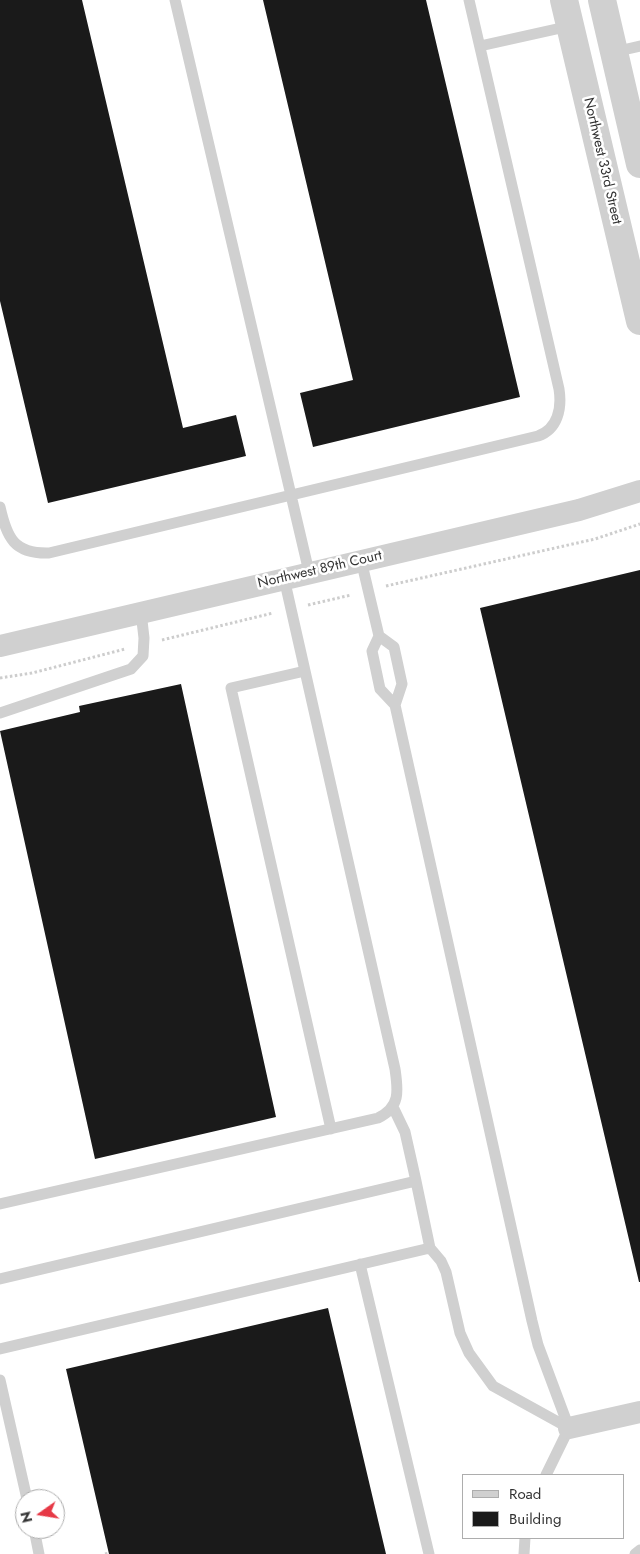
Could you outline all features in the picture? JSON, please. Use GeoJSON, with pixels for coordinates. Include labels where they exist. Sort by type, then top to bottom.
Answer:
{"type":"FeatureCollection","features":[{"type":"Feature","properties":{"kind":"street"},"geometry":{"type":"LineString","coordinates":[[602,0],[640,164]]}},
{"type":"Feature","properties":{"kind":"street","name":"Northwest 33rd Street"},"geometry":{"type":"LineString","coordinates":[[566,7],[640,321]]}},
{"type":"Feature","properties":{"kind":"street","name":"Northwest 89th Court"},"geometry":{"type":"LineString","coordinates":[[0,646],[579,510],[640,491]]}},
{"type":"Feature","properties":{"kind":"street"},"geometry":{"type":"LineString","coordinates":[[569,1428],[640,1412]]}},
{"type":"Feature","properties":{"kind":"lane"},"geometry":{"type":"LineString","coordinates":[[175,0],[309,572]]}},
{"type":"Feature","properties":{"kind":"lane"},"geometry":{"type":"LineString","coordinates":[[0,507],[5,530],[19,547],[28,551],[49,552],[538,436],[549,430],[558,416],[560,407],[559,389],[469,0]]}},
{"type":"Feature","properties":{"kind":"lane"},"geometry":{"type":"LineString","coordinates":[[480,46],[566,7]]}},
{"type":"Feature","properties":{"kind":"lane"},"geometry":{"type":"LineString","coordinates":[[614,52],[640,46]]}},
{"type":"Feature","properties":{"kind":"lane"},"geometry":{"type":"LineString","coordinates":[[361,560],[379,636],[372,651],[380,689],[395,705],[532,1321],[538,1345],[569,1428],[546,1474]]}},
{"type":"Feature","properties":{"kind":"lane"},"geometry":{"type":"LineString","coordinates":[[0,1204],[378,1118],[393,1107],[398,1092],[395,1069],[284,578]]}},
{"type":"Feature","properties":{"kind":"lane"},"geometry":{"type":"LineString","coordinates":[[0,713],[131,669],[144,656],[141,612]]}},
{"type":"Feature","properties":{"kind":"lane"},"geometry":{"type":"LineString","coordinates":[[379,636],[394,647],[402,684],[395,705]]}},
{"type":"Feature","properties":{"kind":"lane"},"geometry":{"type":"LineString","coordinates":[[305,672],[231,688],[331,1129]]}},
{"type":"Feature","properties":{"kind":"lane"},"geometry":{"type":"LineString","coordinates":[[393,1107],[405,1132],[430,1248],[441,1261],[446,1272],[460,1333],[469,1353],[493,1386],[569,1428]]}},
{"type":"Feature","properties":{"kind":"lane"},"geometry":{"type":"LineString","coordinates":[[0,1279],[416,1181]]}},
{"type":"Feature","properties":{"kind":"lane"},"geometry":{"type":"LineString","coordinates":[[0,1349],[430,1248]]}},
{"type":"Feature","properties":{"kind":"lane"},"geometry":{"type":"LineString","coordinates":[[360,1264],[429,1554]]}},
{"type":"Feature","properties":{"kind":"lane"},"geometry":{"type":"LineString","coordinates":[[0,1380],[25,1489]]}},
{"type":"Feature","properties":{"kind":"lane"},"geometry":{"type":"LineString","coordinates":[[36,1539],[39,1554]]}},
{"type":"Feature","properties":{"kind":"lane"},"geometry":{"type":"LineString","coordinates":[[524,1539],[524,1554]]}},
{"type":"Feature","properties":{"kind":"lane"},"geometry":{"type":"LineString","coordinates":[[635,1554],[640,1550]]}},
{"type":"Feature","properties":{"kind":"path"},"geometry":{"type":"LineString","coordinates":[[418,579],[596,538],[640,524]]}},
{"type":"Feature","properties":{"kind":"path"},"geometry":{"type":"LineString","coordinates":[[307,605],[331,600]]}},
{"type":"Feature","properties":{"kind":"path"},"geometry":{"type":"LineString","coordinates":[[160,640],[276,613]]}},
{"type":"Feature","properties":{"kind":"path"},"geometry":{"type":"LineString","coordinates":[[0,678],[32,673],[125,649]]}},
{"type":"Feature","properties":{"kind":"path"},"geometry":{"type":"LineString","coordinates":[[104,1554],[109,1553]]}},
{"type":"Feature","properties":{"kind":"building"},"geometry":{"type":"Polygon","coordinates":[[[0,0],[82,0],[183,428],[236,415],[246,456],[48,503],[0,301],[0,0]]]}},
{"type":"Feature","properties":{"kind":"building"},"geometry":{"type":"Polygon","coordinates":[[[263,0],[426,0],[520,397],[313,447],[300,393],[353,380],[263,0]]]}},
{"type":"Feature","properties":{"kind":"building"},"geometry":{"type":"Polygon","coordinates":[[[640,570],[640,1282],[639,1282],[480,608],[640,570]]]}},
{"type":"Feature","properties":{"kind":"building"},"geometry":{"type":"Polygon","coordinates":[[[181,684],[276,1117],[95,1159],[0,731],[80,712],[79,706],[181,684]]]}},
{"type":"Feature","properties":{"kind":"building"},"geometry":{"type":"Polygon","coordinates":[[[328,1308],[386,1554],[109,1554],[66,1369],[328,1308]]]}}]}
